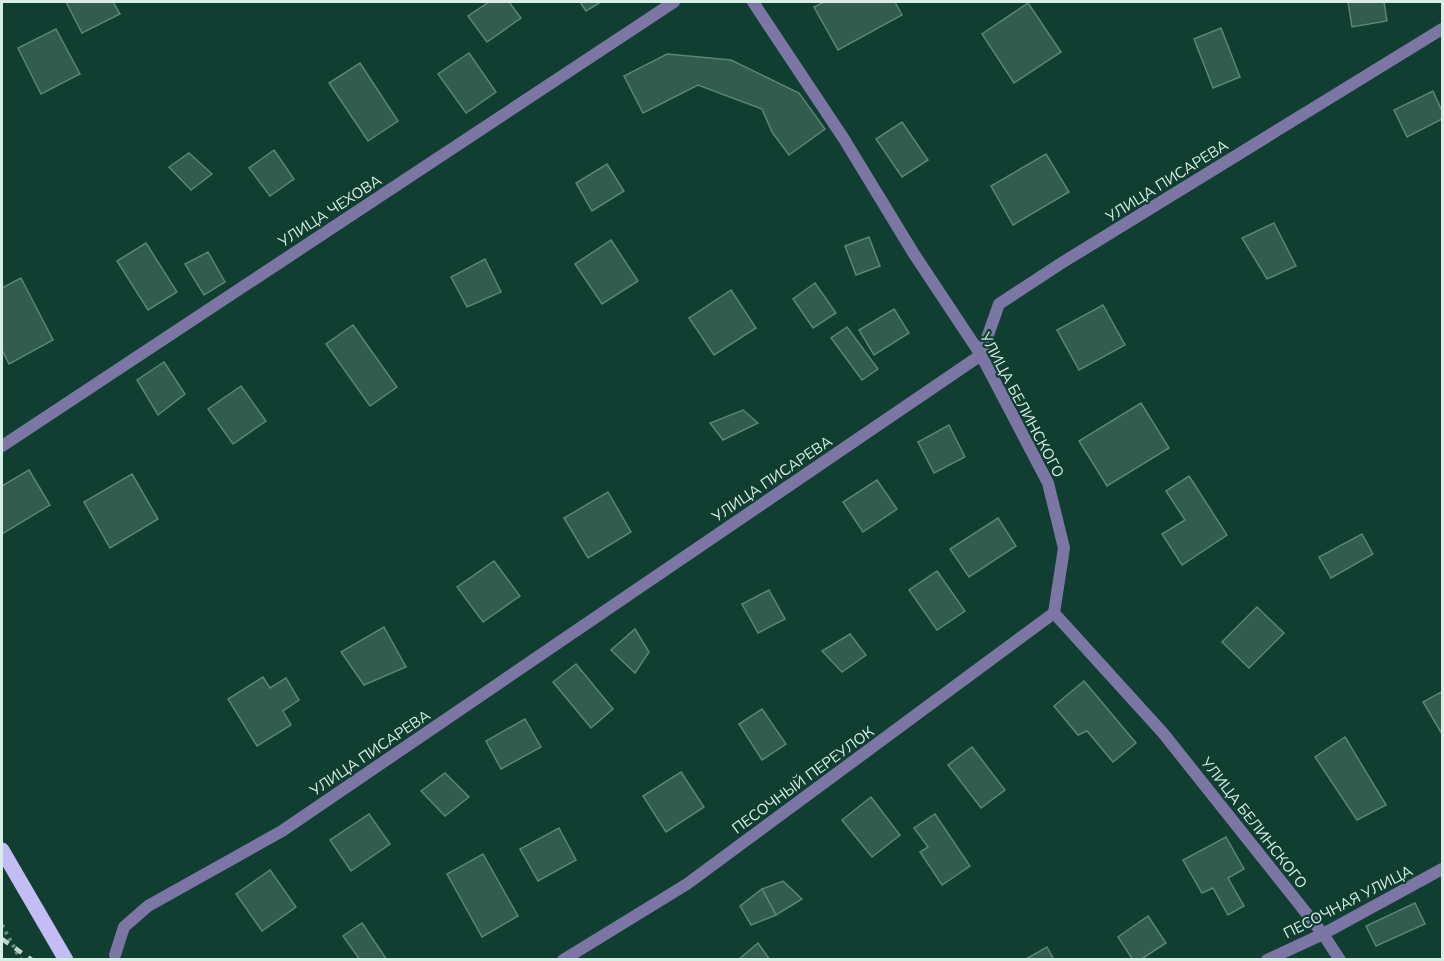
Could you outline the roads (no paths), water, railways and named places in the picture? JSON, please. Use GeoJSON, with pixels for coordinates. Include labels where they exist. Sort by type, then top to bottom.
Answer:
{"type":"FeatureCollection","features":[{"type":"Feature","properties":{"kind":"main road"},"geometry":{"type":"LineString","coordinates":[[2,849],[66,960]]}},
{"type":"Feature","properties":{"kind":"street","name":"УЛИЦА ЧЕХОВА"},"geometry":{"type":"LineString","coordinates":[[2,446],[675,2]]}},
{"type":"Feature","properties":{"kind":"street","name":"УЛИЦА БЕЛИНСКОГО"},"geometry":{"type":"LineString","coordinates":[[753,2],[844,139],[914,254],[981,355],[1047,483],[1064,548],[1053,613],[1163,733],[1323,934],[1340,960]]}},
{"type":"Feature","properties":{"kind":"street","name":"УЛИЦА ПИСАРЕВА"},"geometry":{"type":"LineString","coordinates":[[114,958],[124,927],[148,906],[282,831],[981,355],[999,304],[1060,264],[1443,29]]}},
{"type":"Feature","properties":{"kind":"street","name":"ПЕСОЧНЫЙ ПЕРЕУЛОК"},"geometry":{"type":"LineString","coordinates":[[563,960],[687,884],[1053,613]]}},
{"type":"Feature","properties":{"kind":"street","name":"ПЕСОЧНАЯ УЛИЦА"},"geometry":{"type":"LineString","coordinates":[[1267,960],[1323,934],[1443,869]]}},
{"type":"Feature","properties":{"kind":"railway"},"geometry":{"type":"LineString","coordinates":[[2,939],[32,960]]}}]}
